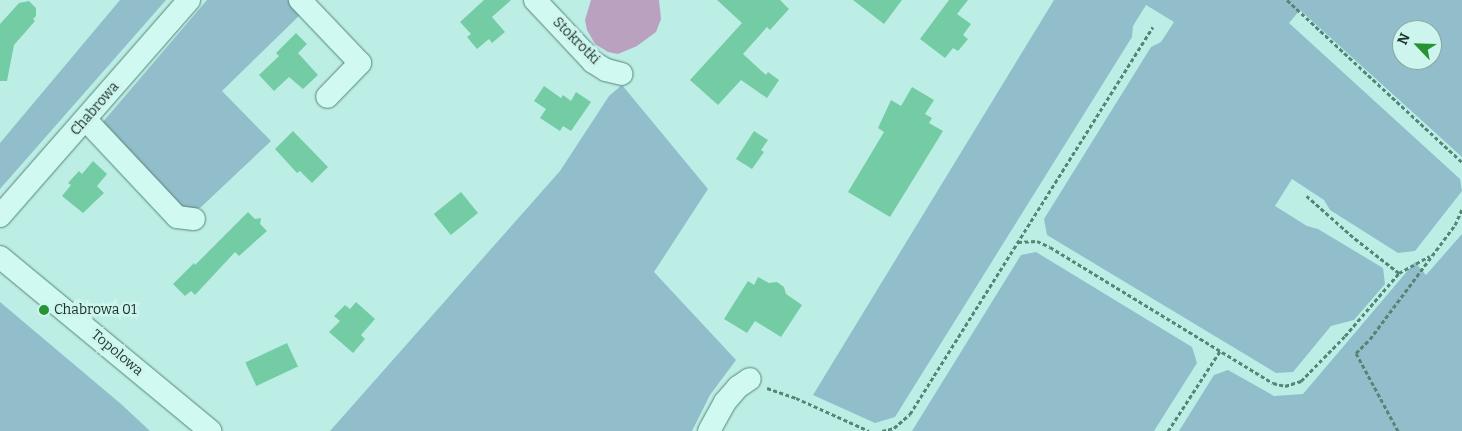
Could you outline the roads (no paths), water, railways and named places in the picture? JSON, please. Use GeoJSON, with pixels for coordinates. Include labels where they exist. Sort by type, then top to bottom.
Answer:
{"type":"FeatureCollection","features":[{"type":"Feature","properties":{"kind":"street","name":"Chabrowa"},"geometry":{"type":"LineString","coordinates":[[0,216],[86,120],[189,0]]}},
{"type":"Feature","properties":{"kind":"street"},"geometry":{"type":"LineString","coordinates":[[300,0],[360,63],[327,97]]}},
{"type":"Feature","properties":{"kind":"street","name":"Stokrotki"},"geometry":{"type":"LineString","coordinates":[[535,0],[593,62],[606,70],[622,74]]}},
{"type":"Feature","properties":{"kind":"street"},"geometry":{"type":"LineString","coordinates":[[86,120],[177,217],[194,220]]}},
{"type":"Feature","properties":{"kind":"street","name":"Topolowa"},"geometry":{"type":"LineString","coordinates":[[0,257],[210,431]]}},
{"type":"Feature","properties":{"kind":"street"},"geometry":{"type":"LineString","coordinates":[[709,431],[725,402],[738,387],[750,379]]}},
{"type":"Feature","properties":{"kind":"place","name":"Chabrowa 01"},"geometry":{"type":"Point","coordinates":[44,310]}}]}
